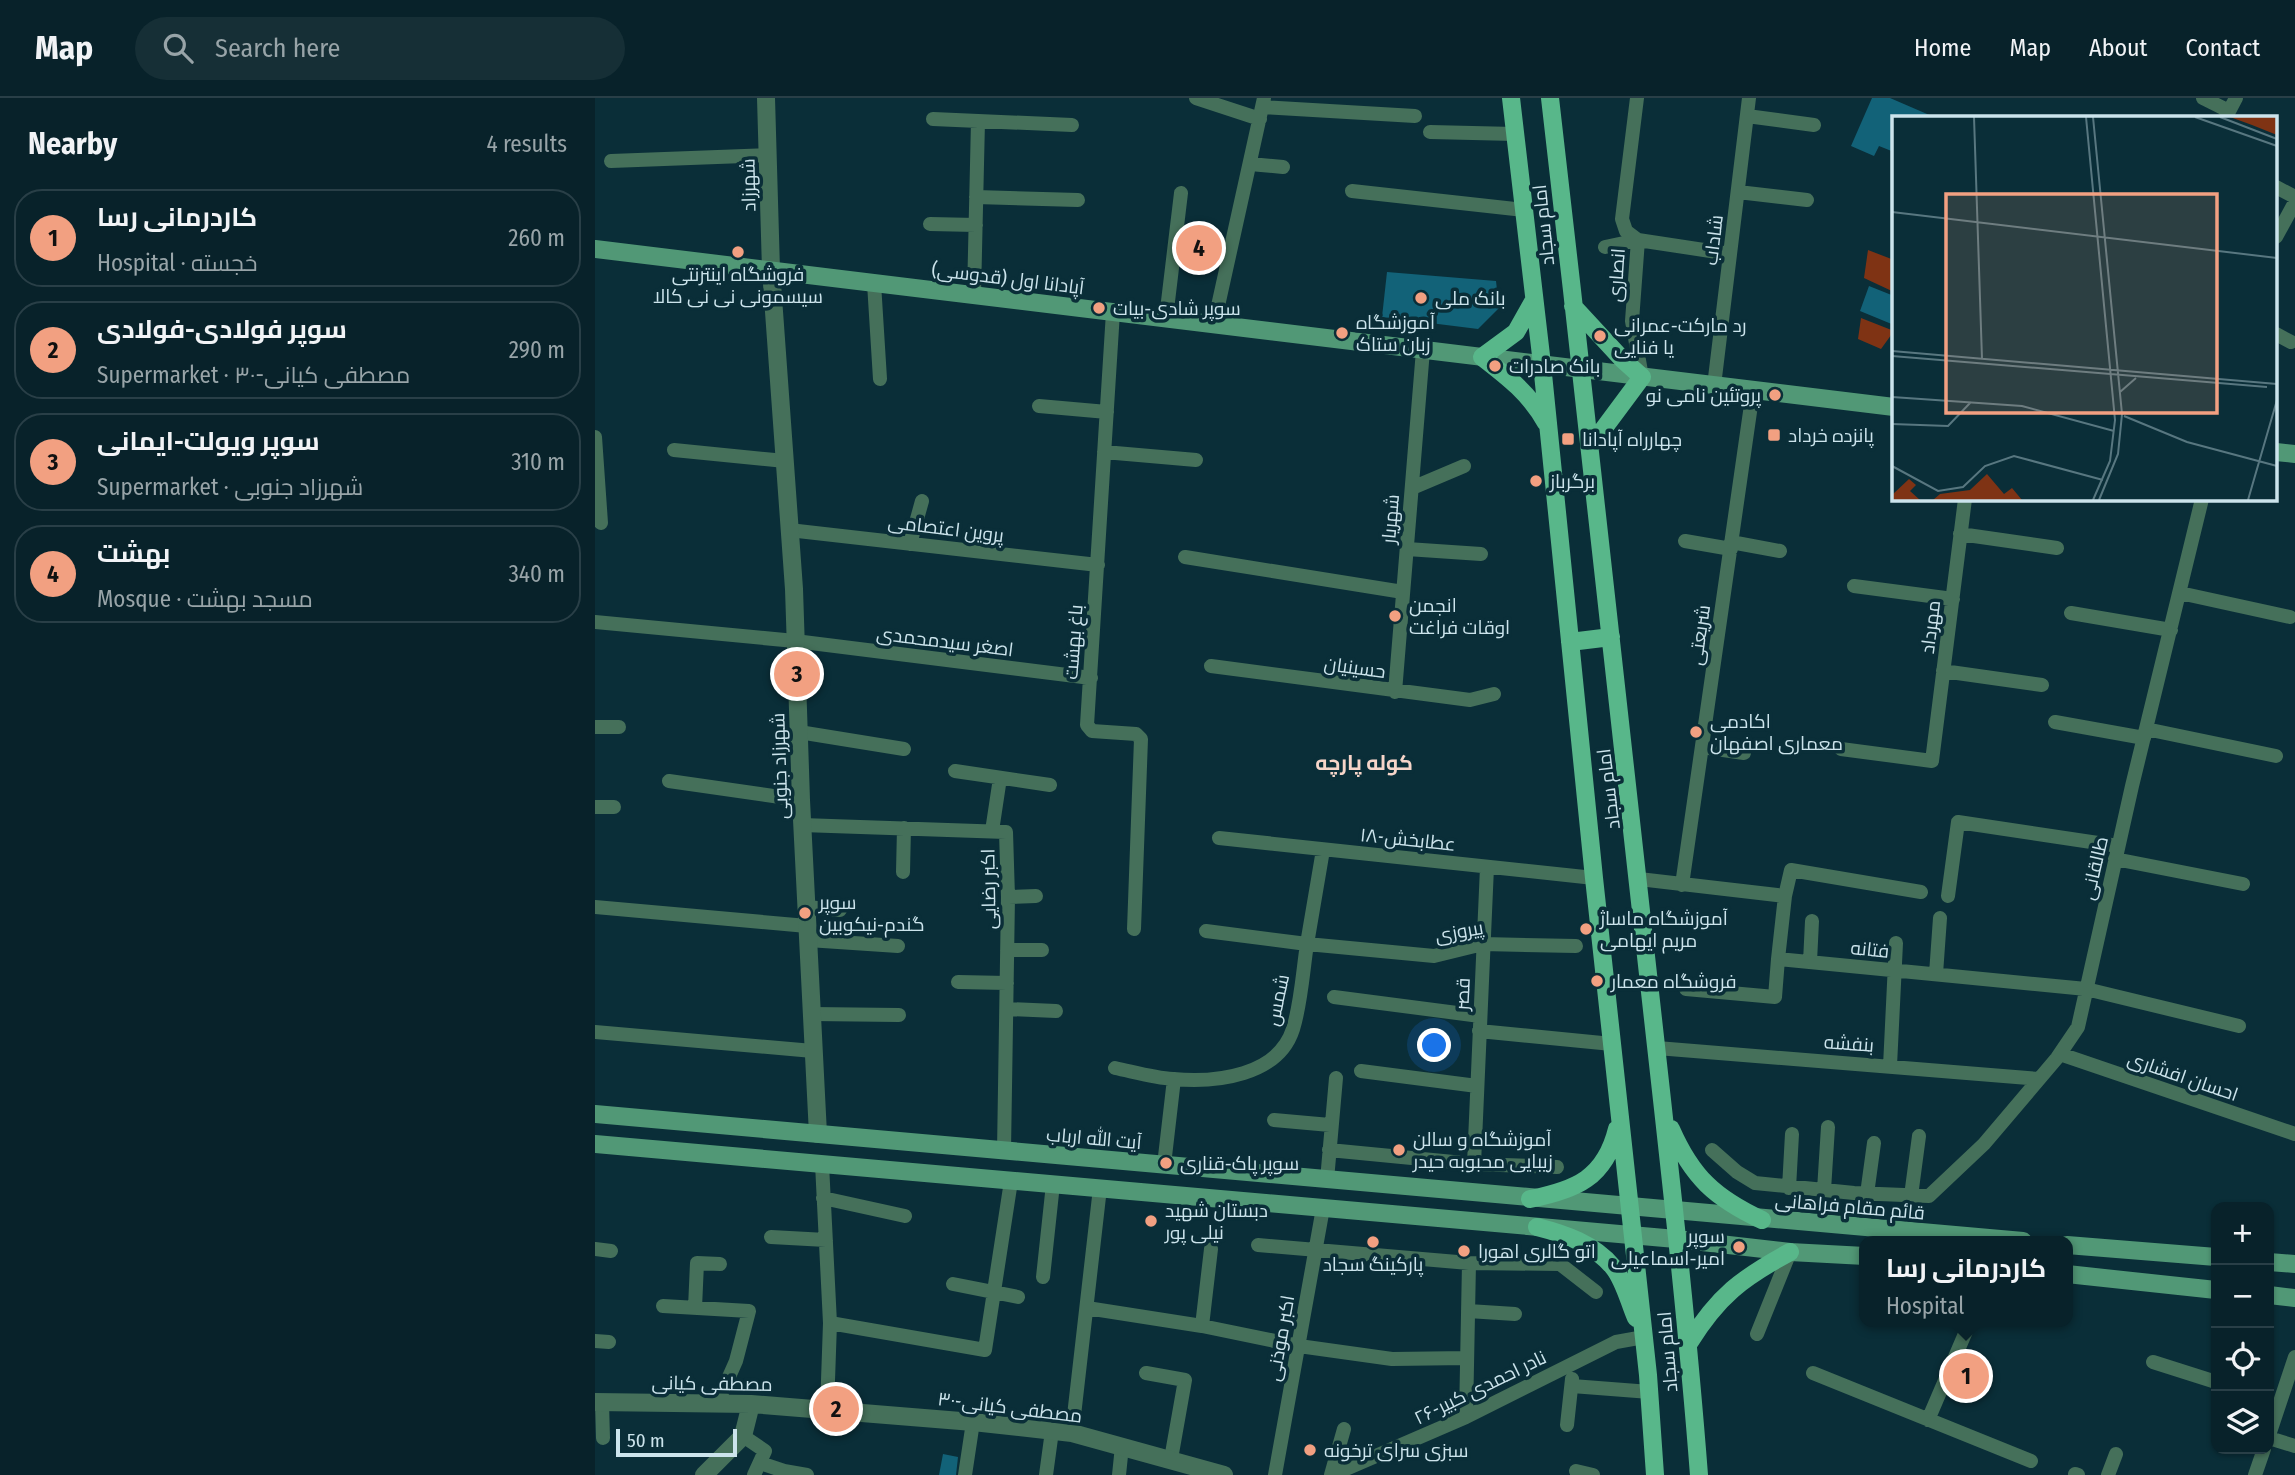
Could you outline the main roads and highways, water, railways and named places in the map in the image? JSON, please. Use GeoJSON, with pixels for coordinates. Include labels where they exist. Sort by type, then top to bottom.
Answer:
{"type":"FeatureCollection","features":[{"type":"Feature","properties":{"kind":"main road","name":"امام سجاد"},"geometry":{"type":"LineString","coordinates":[[1511,98],[1542,364],[1630,1208],[1626,1235],[1644,1337],[1655,1475]]}},
{"type":"Feature","properties":{"kind":"main road","name":"امام سجاد"},"geometry":{"type":"LineString","coordinates":[[1550,98],[1639,879],[1689,1343],[1699,1475]]}},
{"type":"Feature","properties":{"kind":"main road","name":"آپادانا اول (قدوسی)"},"geometry":{"type":"LineString","coordinates":[[595,249],[1542,364]]}},
{"type":"Feature","properties":{"kind":"main road"},"geometry":{"type":"LineString","coordinates":[[1534,300],[1516,332],[1482,357],[1519,386],[1538,409],[1548,427]]}},
{"type":"Feature","properties":{"kind":"main road"},"geometry":{"type":"LineString","coordinates":[[1573,306],[1642,377]]}},
{"type":"Feature","properties":{"kind":"main road"},"geometry":{"type":"LineString","coordinates":[[1542,364],[1892,407]]}},
{"type":"Feature","properties":{"kind":"main road"},"geometry":{"type":"LineString","coordinates":[[1590,447],[1642,377]]}},
{"type":"Feature","properties":{"kind":"main road"},"geometry":{"type":"LineString","coordinates":[[2277,452],[2295,454]]}},
{"type":"Feature","properties":{"kind":"main road"},"geometry":{"type":"LineString","coordinates":[[1570,642],[1611,636]]}},
{"type":"Feature","properties":{"kind":"main road"},"geometry":{"type":"LineString","coordinates":[[1530,1199],[1560,1193],[1586,1180],[1603,1163],[1612,1148],[1620,1112]]}},
{"type":"Feature","properties":{"kind":"main road"},"geometry":{"type":"LineString","coordinates":[[1664,1113],[1683,1157],[1710,1188],[1733,1206],[1762,1220]]}},
{"type":"Feature","properties":{"kind":"main road","name":"آیت الله ارباب"},"geometry":{"type":"LineString","coordinates":[[595,1114],[1673,1212]]}},
{"type":"Feature","properties":{"kind":"main road"},"geometry":{"type":"LineString","coordinates":[[595,1144],[1676,1239],[1790,1252],[1859,1256]]}},
{"type":"Feature","properties":{"kind":"main road"},"geometry":{"type":"LineString","coordinates":[[1286,1205],[1288,1177]]}},
{"type":"Feature","properties":{"kind":"main road","name":"قائم مقام فراهانی"},"geometry":{"type":"LineString","coordinates":[[1673,1212],[1965,1236]]}},
{"type":"Feature","properties":{"kind":"main road"},"geometry":{"type":"LineString","coordinates":[[1809,1252],[1798,1246],[1795,1234],[1798,1228],[1810,1223]]}},
{"type":"Feature","properties":{"kind":"main road"},"geometry":{"type":"LineString","coordinates":[[1537,1227],[1564,1234],[1594,1249],[1615,1269],[1644,1337]]}},
{"type":"Feature","properties":{"kind":"main road"},"geometry":{"type":"LineString","coordinates":[[2073,1245],[2211,1257]]}},
{"type":"Feature","properties":{"kind":"main road"},"geometry":{"type":"LineString","coordinates":[[1689,1343],[1706,1315],[1729,1291],[1758,1269],[1790,1252]]}},
{"type":"Feature","properties":{"kind":"main road"},"geometry":{"type":"LineString","coordinates":[[2274,1262],[2295,1264]]}},
{"type":"Feature","properties":{"kind":"main road"},"geometry":{"type":"LineString","coordinates":[[2073,1275],[2211,1289]]}},
{"type":"Feature","properties":{"kind":"main road"},"geometry":{"type":"LineString","coordinates":[[2274,1296],[2295,1298]]}},
{"type":"Feature","properties":{"kind":"place","name":"بهشت"},"geometry":{"type":"Point","coordinates":[1199,248]}},
{"type":"Feature","properties":{"kind":"place","name":"فروشگاه اینترنتی سیسمونی نی نی کالا"},"geometry":{"type":"Point","coordinates":[738,252]}},
{"type":"Feature","properties":{"kind":"place","name":"بانک ملی"},"geometry":{"type":"Point","coordinates":[1421,298]}},
{"type":"Feature","properties":{"kind":"place","name":"سوپر شادی-بیات"},"geometry":{"type":"Point","coordinates":[1099,308]}},
{"type":"Feature","properties":{"kind":"place","name":"آموزشگاه زبان ستاک"},"geometry":{"type":"Point","coordinates":[1342,333]}},
{"type":"Feature","properties":{"kind":"place","name":"رد مارکت-عمرانی یا فنایی"},"geometry":{"type":"Point","coordinates":[1600,336]}},
{"type":"Feature","properties":{"kind":"place","name":"بانک صادرات"},"geometry":{"type":"Point","coordinates":[1495,366]}},
{"type":"Feature","properties":{"kind":"place","name":"پروتئین نامی نو"},"geometry":{"type":"Point","coordinates":[1775,395]}},
{"type":"Feature","properties":{"kind":"place","name":"پانزده خرداد"},"geometry":{"type":"Point","coordinates":[1774,435]}},
{"type":"Feature","properties":{"kind":"place","name":"چهارراه آپادانا"},"geometry":{"type":"Point","coordinates":[1568,439]}},
{"type":"Feature","properties":{"kind":"place","name":"برگرباز"},"geometry":{"type":"Point","coordinates":[1536,481]}},
{"type":"Feature","properties":{"kind":"place","name":"انجمن اوقات فراغت"},"geometry":{"type":"Point","coordinates":[1395,616]}},
{"type":"Feature","properties":{"kind":"place","name":"سوپر ویولت-ایمانی"},"geometry":{"type":"Point","coordinates":[797,674]}},
{"type":"Feature","properties":{"kind":"place","name":"اکادمی معماری اصفهان"},"geometry":{"type":"Point","coordinates":[1696,732]}},
{"type":"Feature","properties":{"kind":"place","name":"سوپر گندم-نیکوبین"},"geometry":{"type":"Point","coordinates":[805,913]}},
{"type":"Feature","properties":{"kind":"place","name":"آموزشگاه ماساژ مریم ایهامی"},"geometry":{"type":"Point","coordinates":[1586,929]}},
{"type":"Feature","properties":{"kind":"place","name":"فروشگاه معمار"},"geometry":{"type":"Point","coordinates":[1597,981]}},
{"type":"Feature","properties":{"kind":"place","name":"آموزشگاه و سالن زیبایی محبوبه حیدر"},"geometry":{"type":"Point","coordinates":[1399,1150]}},
{"type":"Feature","properties":{"kind":"place","name":"سوپر پاک-قناری"},"geometry":{"type":"Point","coordinates":[1166,1163]}},
{"type":"Feature","properties":{"kind":"place","name":"دبستان شهید نیلی پور"},"geometry":{"type":"Point","coordinates":[1151,1221]}},
{"type":"Feature","properties":{"kind":"place","name":"پارکینگ سجاد"},"geometry":{"type":"Point","coordinates":[1373,1242]}},
{"type":"Feature","properties":{"kind":"place","name":"سوپر امیر-اسماعیلی"},"geometry":{"type":"Point","coordinates":[1739,1247]}},
{"type":"Feature","properties":{"kind":"place","name":"اتو گالری اهورا"},"geometry":{"type":"Point","coordinates":[1464,1251]}},
{"type":"Feature","properties":{"kind":"place","name":"کاردرمانی رسا"},"geometry":{"type":"Point","coordinates":[1966,1376]}},
{"type":"Feature","properties":{"kind":"place","name":"سوپر فولادی-فولادی"},"geometry":{"type":"Point","coordinates":[836,1409]}},
{"type":"Feature","properties":{"kind":"place","name":"سبزی سرای ترخونه"},"geometry":{"type":"Point","coordinates":[1310,1450]}},
{"type":"Feature","properties":{"kind":"district","name":"کوله پارچه"},"geometry":{"type":"Point","coordinates":[1364,763]}}]}
